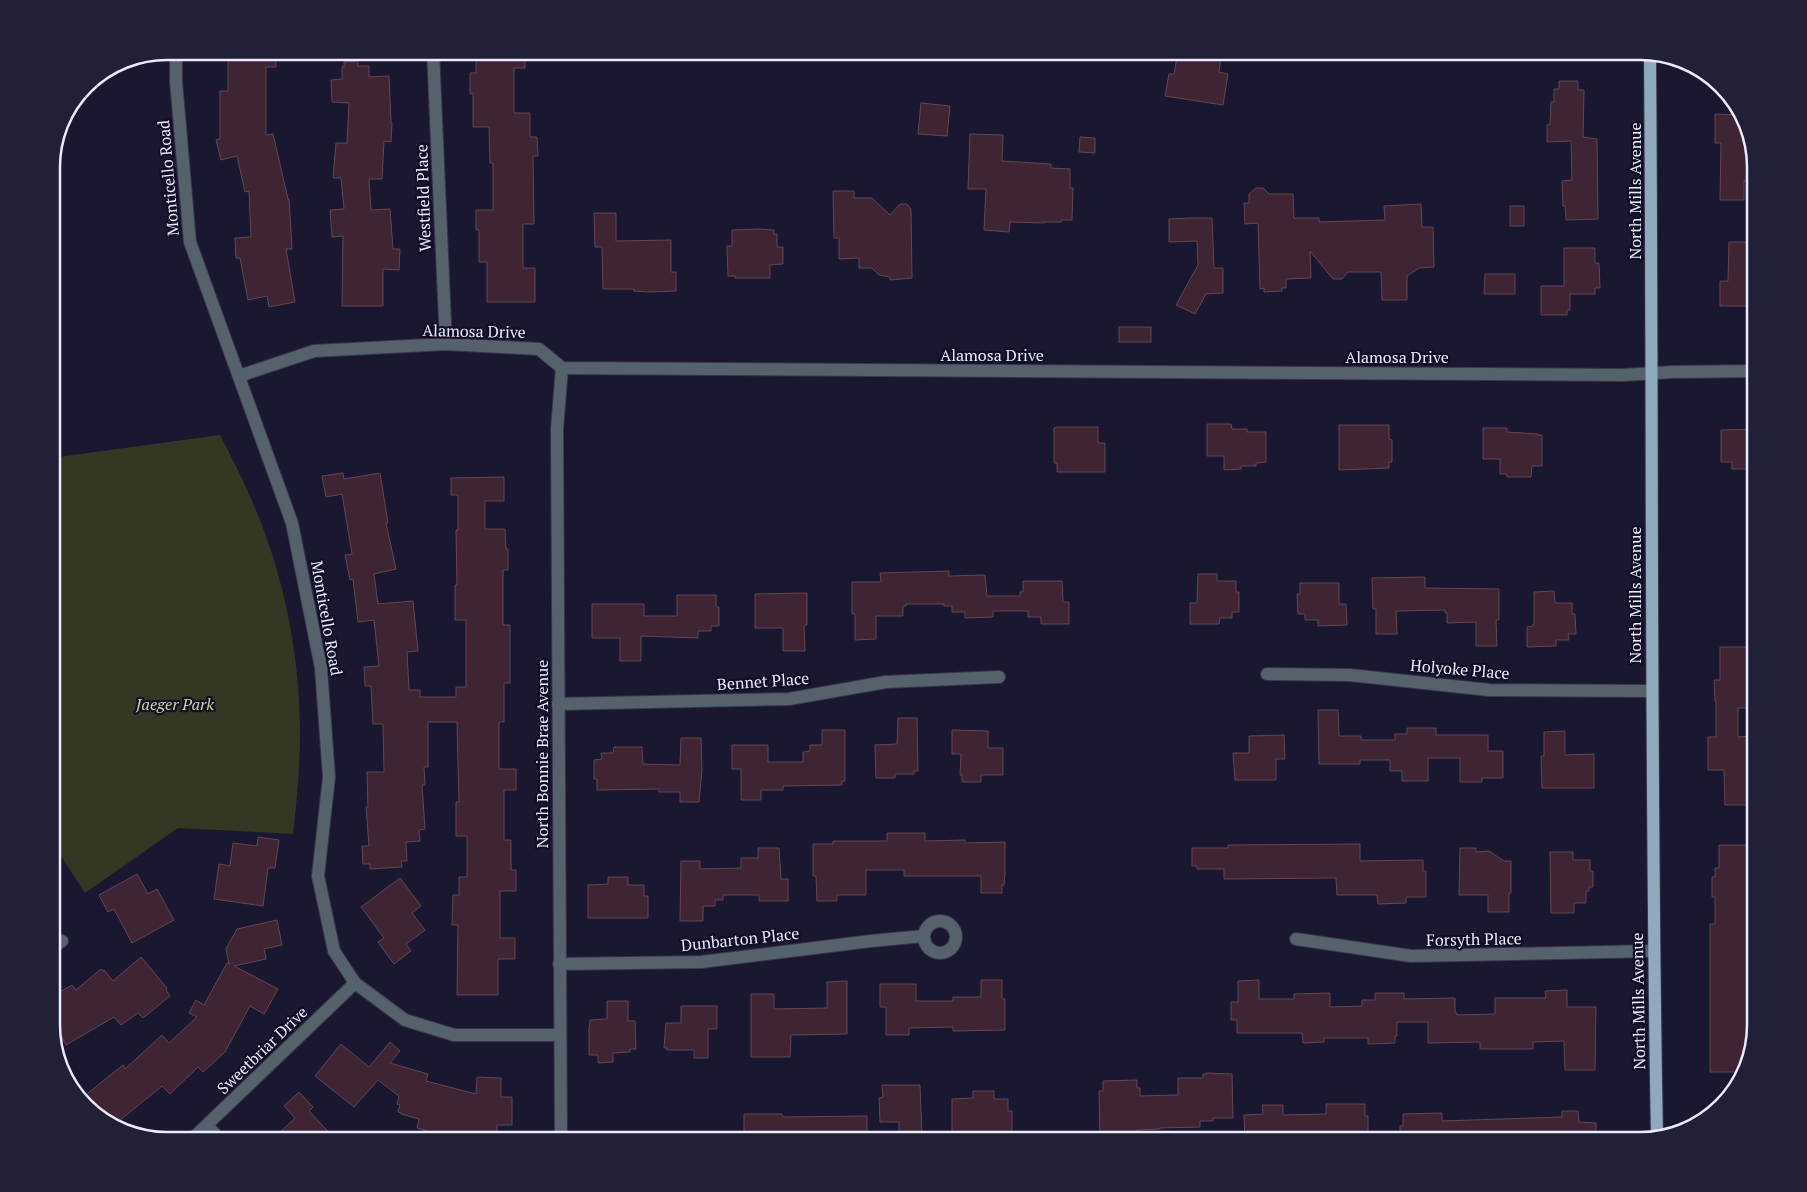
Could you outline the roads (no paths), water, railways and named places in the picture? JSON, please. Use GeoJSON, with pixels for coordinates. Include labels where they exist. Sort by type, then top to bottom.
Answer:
{"type":"FeatureCollection","features":[{"type":"Feature","properties":{"kind":"main road","name":"North Mills Avenue"},"geometry":{"type":"LineString","coordinates":[[1650,60],[1653,373],[1651,691],[1656,1131]]}},
{"type":"Feature","properties":{"kind":"street","name":"Monticello Road"},"geometry":{"type":"LineString","coordinates":[[176,60],[176,81],[190,242],[292,522],[321,668],[329,777],[318,876],[334,951],[355,983],[405,1020],[454,1035],[560,1035]]}},
{"type":"Feature","properties":{"kind":"street","name":"Westfield Place"},"geometry":{"type":"LineString","coordinates":[[433,60],[446,344]]}},
{"type":"Feature","properties":{"kind":"street","name":"Alamosa Drive"},"geometry":{"type":"LineString","coordinates":[[239,376],[314,350],[446,344],[539,349],[562,368],[1613,375],[1747,372]]}},
{"type":"Feature","properties":{"kind":"street","name":"North Bonnie Brae Avenue"},"geometry":{"type":"LineString","coordinates":[[561,1132],[558,429],[562,368]]}},
{"type":"Feature","properties":{"kind":"street","name":"Holyoke Place"},"geometry":{"type":"LineString","coordinates":[[1267,674],[1350,675],[1489,690],[1651,691]]}},
{"type":"Feature","properties":{"kind":"street","name":"Bennet Place"},"geometry":{"type":"LineString","coordinates":[[558,704],[789,699],[886,682],[999,677]]}},
{"type":"Feature","properties":{"kind":"street","name":"Dunbarton Place"},"geometry":{"type":"LineString","coordinates":[[559,964],[701,962],[871,940],[924,936]]}},
{"type":"Feature","properties":{"kind":"street","name":"Forsyth Place"},"geometry":{"type":"LineString","coordinates":[[1296,939],[1411,956],[1653,951]]}},
{"type":"Feature","properties":{"kind":"street","name":"Sweetbriar Drive"},"geometry":{"type":"LineString","coordinates":[[200,1132],[355,983]]}},
{"type":"Feature","properties":{"kind":"street"},"geometry":{"type":"LineString","coordinates":[[207,1125],[214,1132]]}},
{"type":"Feature","properties":{"kind":"park label","name":"Jaeger Park"},"geometry":{"type":"Point","coordinates":[175,704]}}]}
